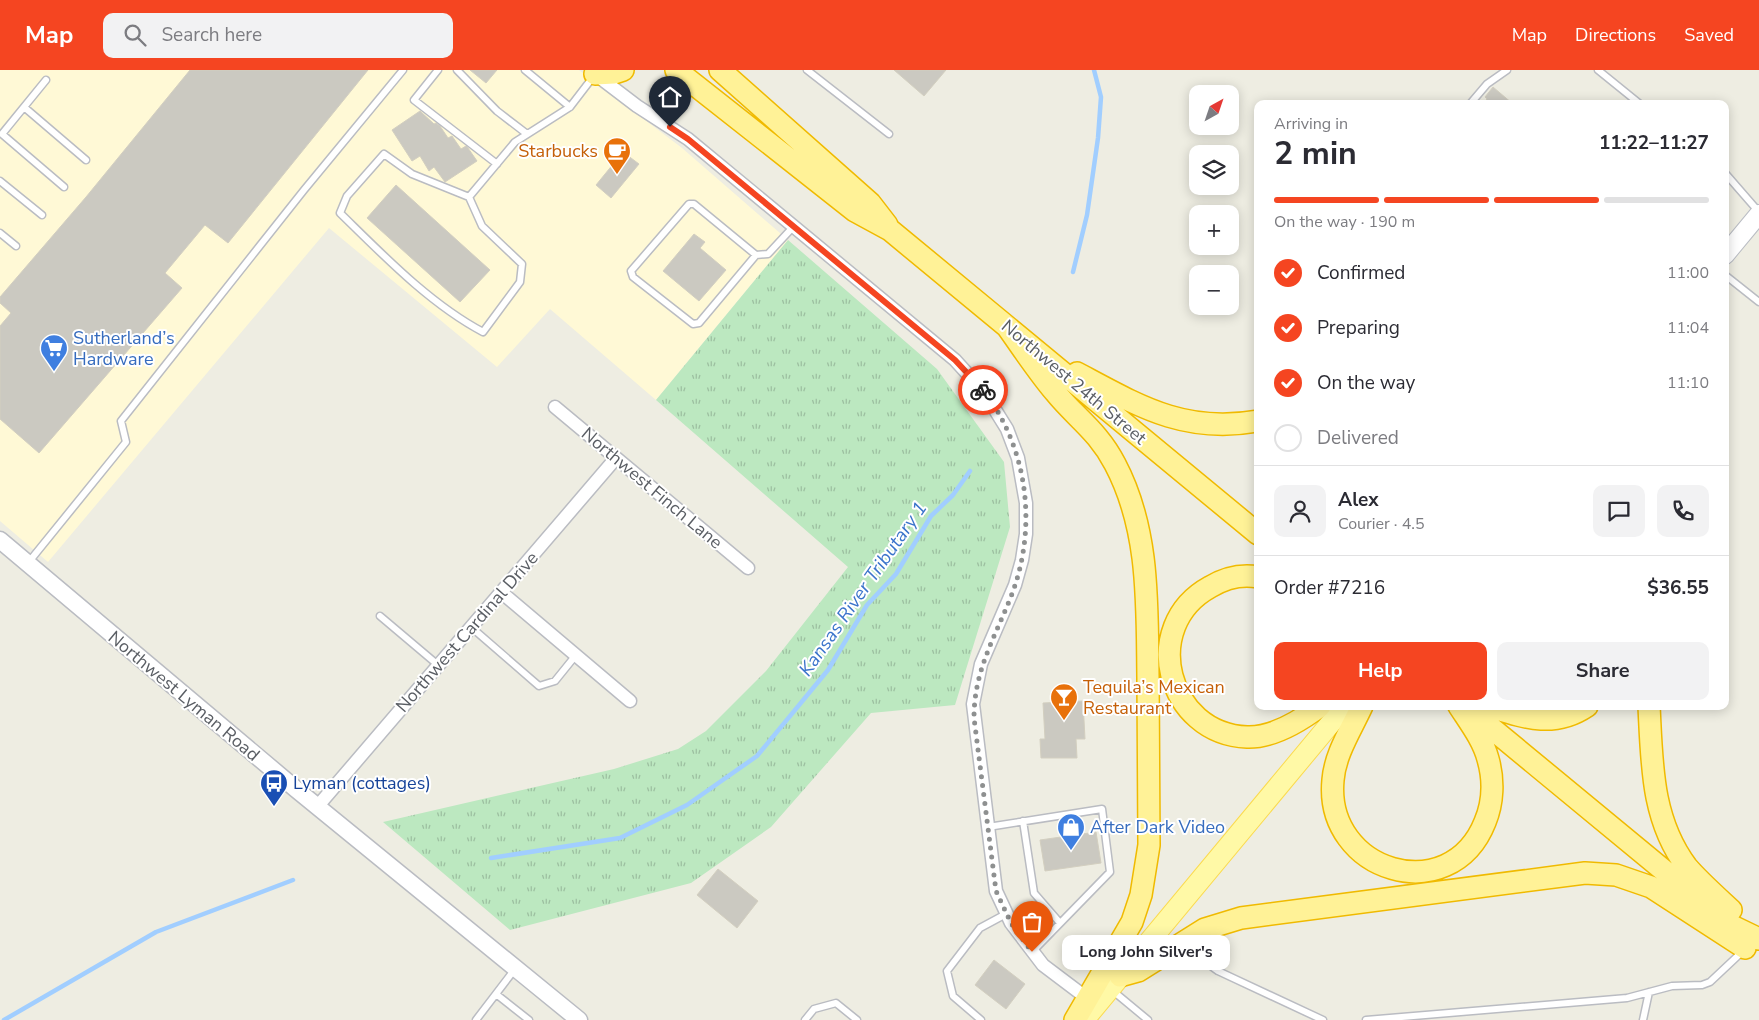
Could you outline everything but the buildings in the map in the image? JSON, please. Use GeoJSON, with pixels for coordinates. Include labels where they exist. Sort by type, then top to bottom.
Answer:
{"type":"FeatureCollection","features":[{"type":"Feature","properties":{"kind":"highway"},"geometry":{"type":"LineString","coordinates":[[594,71],[614,73],[623,70]]}},
{"type":"Feature","properties":{"kind":"highway","name":"Northwest 24th Street"},"geometry":{"type":"LineString","coordinates":[[662,70],[681,74],[855,211],[890,230],[1254,531]]}},
{"type":"Feature","properties":{"kind":"highway","name":"Northwest 24th Street"},"geometry":{"type":"LineString","coordinates":[[720,70],[870,203],[890,230]]}},
{"type":"Feature","properties":{"kind":"highway"},"geometry":{"type":"LineString","coordinates":[[1008,328],[1055,393],[1085,421],[1103,442],[1134,505],[1143,547],[1147,638],[1148,861],[1132,922],[1092,1001],[1075,1020]]}},
{"type":"Feature","properties":{"kind":"highway"},"geometry":{"type":"LineString","coordinates":[[1038,352],[1152,412],[1196,424],[1242,424],[1254,422]]}},
{"type":"Feature","properties":{"kind":"highway"},"geometry":{"type":"LineString","coordinates":[[1254,576],[1226,579],[1203,590],[1182,614],[1174,630],[1168,652],[1172,680],[1195,714],[1212,727],[1231,734],[1249,737],[1292,725],[1314,710]]}},
{"type":"Feature","properties":{"kind":"highway"},"geometry":{"type":"LineString","coordinates":[[1360,710],[1339,754],[1333,780],[1335,809],[1349,840],[1369,860],[1395,871],[1414,873],[1432,870],[1457,859],[1475,842],[1488,814],[1492,786],[1488,758],[1481,741],[1462,710]]}},
{"type":"Feature","properties":{"kind":"highway"},"geometry":{"type":"LineString","coordinates":[[1470,710],[1756,947]]}},
{"type":"Feature","properties":{"kind":"highway"},"geometry":{"type":"LineString","coordinates":[[1501,710],[1530,719],[1540,719],[1568,716],[1579,710]]}},
{"type":"Feature","properties":{"kind":"highway"},"geometry":{"type":"LineString","coordinates":[[1648,710],[1653,779],[1657,807],[1665,830],[1688,868],[1756,947]]}},
{"type":"Feature","properties":{"kind":"highway"},"geometry":{"type":"LineString","coordinates":[[1115,982],[1138,971],[1205,929],[1253,916],[1560,876],[1600,873],[1616,875],[1651,887],[1756,947]]}},
{"type":"Feature","properties":{"kind":"main road"},"geometry":{"type":"LineString","coordinates":[[1729,250],[1759,213]]}},
{"type":"Feature","properties":{"kind":"main road"},"geometry":{"type":"LineString","coordinates":[[1084,1020],[1092,1001],[1115,982],[1343,710]]}},
{"type":"Feature","properties":{"kind":"street"},"geometry":{"type":"LineString","coordinates":[[594,71],[637,106],[688,139],[968,373],[1000,416],[1018,458],[1026,503],[1026,534],[1022,560],[1009,601],[981,664],[973,704],[996,891],[1006,914],[1043,965],[1092,1001]]}},
{"type":"Feature","properties":{"kind":"street","name":"Northwest Finch Lane"},"geometry":{"type":"LineString","coordinates":[[555,407],[748,568]]}},
{"type":"Feature","properties":{"kind":"street","name":"Northwest Cardinal Drive"},"geometry":{"type":"LineString","coordinates":[[317,807],[616,458]]}},
{"type":"Feature","properties":{"kind":"street","name":"Northwest Lyman Road"},"geometry":{"type":"LineString","coordinates":[[0,540],[317,807],[580,1020]]}},
{"type":"Feature","properties":{"kind":"street"},"geometry":{"type":"LineString","coordinates":[[501,592],[630,701]]}},
{"type":"Feature","properties":{"kind":"lane"},"geometry":{"type":"LineString","coordinates":[[28,564],[126,442],[121,420],[304,190],[403,70]]}},
{"type":"Feature","properties":{"kind":"lane"},"geometry":{"type":"LineString","coordinates":[[438,70],[414,100],[497,164]]}},
{"type":"Feature","properties":{"kind":"lane"},"geometry":{"type":"LineString","coordinates":[[457,70],[497,111],[527,134]]}},
{"type":"Feature","properties":{"kind":"lane"},"geometry":{"type":"LineString","coordinates":[[525,70],[570,107]]}},
{"type":"Feature","properties":{"kind":"lane"},"geometry":{"type":"LineString","coordinates":[[807,70],[890,134]]}},
{"type":"Feature","properties":{"kind":"lane"},"geometry":{"type":"LineString","coordinates":[[1473,100],[1487,84],[1507,70]]}},
{"type":"Feature","properties":{"kind":"lane"},"geometry":{"type":"LineString","coordinates":[[1598,70],[1635,100]]}},
{"type":"Feature","properties":{"kind":"lane"},"geometry":{"type":"LineString","coordinates":[[469,197],[515,142],[570,107],[594,71]]}},
{"type":"Feature","properties":{"kind":"lane"},"geometry":{"type":"LineString","coordinates":[[46,80],[1,134],[64,187]]}},
{"type":"Feature","properties":{"kind":"lane"},"geometry":{"type":"LineString","coordinates":[[24,107],[86,160]]}},
{"type":"Feature","properties":{"kind":"lane"},"geometry":{"type":"LineString","coordinates":[[384,154],[412,174],[469,197],[482,226],[522,264],[520,282],[483,332],[466,323],[393,265],[340,213],[347,196],[384,154]]}},
{"type":"Feature","properties":{"kind":"lane"},"geometry":{"type":"LineString","coordinates":[[1729,178],[1759,213]]}},
{"type":"Feature","properties":{"kind":"lane"},"geometry":{"type":"LineString","coordinates":[[0,181],[42,215]]}},
{"type":"Feature","properties":{"kind":"lane"},"geometry":{"type":"LineString","coordinates":[[756,255],[699,322],[693,324],[633,276],[631,271],[689,204],[694,204],[756,255],[768,254],[794,226]]}},
{"type":"Feature","properties":{"kind":"lane"},"geometry":{"type":"LineString","coordinates":[[0,232],[16,246]]}},
{"type":"Feature","properties":{"kind":"lane"},"geometry":{"type":"LineString","coordinates":[[1729,278],[1759,302]]}},
{"type":"Feature","properties":{"kind":"lane"},"geometry":{"type":"LineString","coordinates":[[380,616],[438,665]]}},
{"type":"Feature","properties":{"kind":"lane"},"geometry":{"type":"LineString","coordinates":[[471,627],[539,686],[555,681],[576,655]]}},
{"type":"Feature","properties":{"kind":"lane"},"geometry":{"type":"LineString","coordinates":[[988,827],[1102,809],[1110,872],[1032,952]]}},
{"type":"Feature","properties":{"kind":"lane"},"geometry":{"type":"LineString","coordinates":[[1023,821],[1034,893],[1060,923]]}},
{"type":"Feature","properties":{"kind":"lane"},"geometry":{"type":"LineString","coordinates":[[981,1020],[953,996],[947,971],[980,928],[1006,914]]}},
{"type":"Feature","properties":{"kind":"lane"},"geometry":{"type":"LineString","coordinates":[[1186,940],[1207,963],[1218,971],[1320,1019]]}},
{"type":"Feature","properties":{"kind":"lane"},"geometry":{"type":"LineString","coordinates":[[1366,1020],[1627,998],[1672,986],[1702,985],[1710,982],[1756,947]]}},
{"type":"Feature","properties":{"kind":"lane"},"geometry":{"type":"LineString","coordinates":[[476,1020],[516,968]]}},
{"type":"Feature","properties":{"kind":"lane"},"geometry":{"type":"LineString","coordinates":[[1115,982],[1148,1020]]}},
{"type":"Feature","properties":{"kind":"lane"},"geometry":{"type":"LineString","coordinates":[[1642,1020],[1649,992]]}},
{"type":"Feature","properties":{"kind":"lane"},"geometry":{"type":"LineString","coordinates":[[496,994],[529,1020]]}},
{"type":"Feature","properties":{"kind":"lane"},"geometry":{"type":"LineString","coordinates":[[805,1020],[814,1009],[836,1003],[857,1020]]}},
{"type":"Feature","properties":{"kind":"shaded area"},"geometry":{"type":"Polygon","coordinates":[[[0,70],[579,70],[682,148],[788,240],[656,400],[550,309],[497,367],[329,228],[48,562],[0,521],[0,70]]]}},
{"type":"Feature","properties":{"kind":"green space"},"geometry":{"type":"Polygon","coordinates":[[[788,240],[937,369],[1004,462],[1010,527],[955,705],[871,713],[771,827],[691,883],[510,930],[383,822],[614,769],[678,749],[706,731],[766,671],[848,567],[656,400],[788,240]]]}},
{"type":"Feature","properties":{"kind":"waterway","name":"Kansas River Tributary 1"},"geometry":{"type":"LineString","coordinates":[[1073,272],[1087,215],[1098,138],[1101,97],[1094,70]]}},
{"type":"Feature","properties":{"kind":"waterway","name":"Kansas River Tributary 1"},"geometry":{"type":"LineString","coordinates":[[491,858],[620,838],[687,805],[757,756],[828,670],[867,605],[896,574],[931,516],[953,495],[970,471]]}},
{"type":"Feature","properties":{"kind":"waterway","name":"Kansas River Tributary 1"},"geometry":{"type":"LineString","coordinates":[[4,1020],[156,932],[293,880]]}},
{"type":"Feature","properties":{"kind":"way so far"},"geometry":{"type":"LineString","coordinates":[[983,390],[1007,429],[1018,458],[1026,503],[1026,534],[1022,560],[1015,585],[981,664],[973,704],[974,718],[996,891],[1011,923],[1032,952]]}},
{"type":"Feature","properties":{"kind":"place","name":"Starbucks"},"geometry":{"type":"Point","coordinates":[617,175]}},
{"type":"Feature","properties":{"kind":"place","name":"Sutherland’s Hardware"},"geometry":{"type":"Point","coordinates":[54,372]}},
{"type":"Feature","properties":{"kind":"place","name":"Tequila’s Mexican Restaurant"},"geometry":{"type":"Point","coordinates":[1064,721]}},
{"type":"Feature","properties":{"kind":"place","name":"Lyman (cottages)"},"geometry":{"type":"Point","coordinates":[274,807]}},
{"type":"Feature","properties":{"kind":"place","name":"After Dark Video"},"geometry":{"type":"Point","coordinates":[1071,851]}},
{"type":"Feature","properties":{"kind":"place","name":"Long John Silver's"},"geometry":{"type":"Point","coordinates":[1032,952]}},
{"type":"Feature","properties":{"kind":"route"},"geometry":{"type":"LineString","coordinates":[[670,127],[688,139],[955,360],[983,390]]}}]}
